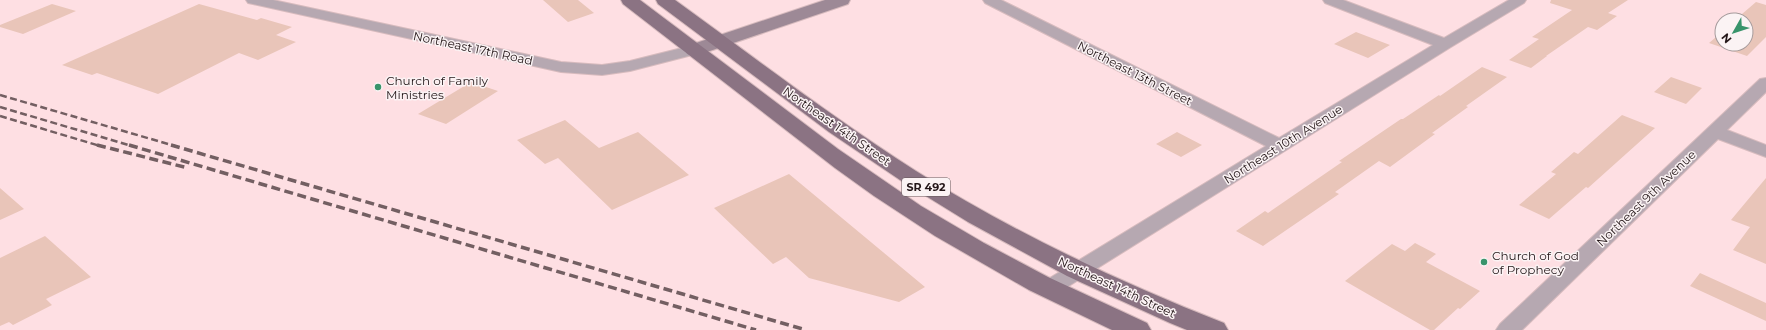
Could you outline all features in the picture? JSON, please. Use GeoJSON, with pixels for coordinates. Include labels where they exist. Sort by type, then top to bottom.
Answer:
{"type":"FeatureCollection","features":[{"type":"Feature","properties":{"kind":"main road","name":"Northeast 14th Street"},"geometry":{"type":"LineString","coordinates":[[629,0],[882,191],[946,232],[1048,289],[1137,330]]}},
{"type":"Feature","properties":{"kind":"main road","name":"Northeast 14th Street"},"geometry":{"type":"LineString","coordinates":[[664,0],[868,149],[908,176],[978,218],[1078,270],[1152,304],[1214,330]]}},
{"type":"Feature","properties":{"kind":"street","name":"Northeast 17th Road"},"geometry":{"type":"LineString","coordinates":[[253,0],[561,67],[602,70],[630,66],[694,50]]}},
{"type":"Feature","properties":{"kind":"street"},"geometry":{"type":"LineString","coordinates":[[694,50],[842,0]]}},
{"type":"Feature","properties":{"kind":"street","name":"Northeast 13th Street"},"geometry":{"type":"LineString","coordinates":[[990,0],[1280,146]]}},
{"type":"Feature","properties":{"kind":"street"},"geometry":{"type":"LineString","coordinates":[[1330,0],[1445,44]]}},
{"type":"Feature","properties":{"kind":"street","name":"Northeast 10th Avenue"},"geometry":{"type":"LineString","coordinates":[[1048,289],[1519,0]]}},
{"type":"Feature","properties":{"kind":"street","name":"Northeast 9th Avenue"},"geometry":{"type":"LineString","coordinates":[[1508,330],[1766,83]]}},
{"type":"Feature","properties":{"kind":"street"},"geometry":{"type":"LineString","coordinates":[[1715,132],[1766,151]]}},
{"type":"Feature","properties":{"kind":"building"},"geometry":{"type":"Polygon","coordinates":[[[543,0],[578,0],[594,13],[568,22],[543,0]]]}},
{"type":"Feature","properties":{"kind":"building"},"geometry":{"type":"Polygon","coordinates":[[[1551,0],[1628,0],[1608,13],[1617,16],[1597,30],[1588,27],[1531,68],[1509,60],[1539,39],[1532,37],[1572,10],[1550,3],[1551,0]]]}},
{"type":"Feature","properties":{"kind":"building"},"geometry":{"type":"Polygon","coordinates":[[[1756,2],[1766,5],[1766,37],[1754,49],[1754,12],[1744,12],[1756,2]]]}},
{"type":"Feature","properties":{"kind":"building"},"geometry":{"type":"Polygon","coordinates":[[[52,4],[76,11],[23,34],[0,27],[0,25],[52,4]]]}},
{"type":"Feature","properties":{"kind":"building"},"geometry":{"type":"Polygon","coordinates":[[[199,4],[257,20],[261,18],[292,27],[276,35],[296,42],[258,60],[239,53],[158,94],[97,73],[92,75],[62,65],[199,4]]]}},
{"type":"Feature","properties":{"kind":"building"},"geometry":{"type":"Polygon","coordinates":[[[1356,32],[1390,45],[1368,58],[1334,44],[1356,32]]]}},
{"type":"Feature","properties":{"kind":"building"},"geometry":{"type":"Polygon","coordinates":[[[1714,39],[1714,45],[1709,43],[1714,39]]]}},
{"type":"Feature","properties":{"kind":"building"},"geometry":{"type":"Polygon","coordinates":[[[1735,52],[1751,52],[1747,56],[1735,52]]]}},
{"type":"Feature","properties":{"kind":"building"},"geometry":{"type":"Polygon","coordinates":[[[1482,67],[1507,77],[1466,106],[1468,107],[1432,133],[1435,134],[1390,167],[1379,161],[1335,192],[1339,194],[1263,246],[1236,231],[1265,211],[1268,213],[1342,162],[1339,161],[1482,67]]]}},
{"type":"Feature","properties":{"kind":"building"},"geometry":{"type":"Polygon","coordinates":[[[1671,77],[1702,88],[1686,104],[1654,92],[1671,77]]]}},
{"type":"Feature","properties":{"kind":"building"},"geometry":{"type":"Polygon","coordinates":[[[471,82],[498,91],[446,124],[418,114],[471,82]]]}},
{"type":"Feature","properties":{"kind":"building"},"geometry":{"type":"Polygon","coordinates":[[[1622,115],[1655,128],[1588,188],[1586,187],[1549,219],[1519,205],[1556,174],[1551,172],[1574,152],[1578,154],[1622,115]]]}},
{"type":"Feature","properties":{"kind":"building"},"geometry":{"type":"Polygon","coordinates":[[[565,120],[599,148],[638,132],[689,175],[612,210],[558,158],[545,164],[517,140],[565,120]]]}},
{"type":"Feature","properties":{"kind":"building"},"geometry":{"type":"Polygon","coordinates":[[[1177,132],[1202,145],[1181,157],[1156,144],[1177,132]]]}},
{"type":"Feature","properties":{"kind":"building"},"geometry":{"type":"Polygon","coordinates":[[[789,174],[925,287],[899,302],[809,278],[786,257],[773,264],[714,208],[789,174]]]}},
{"type":"Feature","properties":{"kind":"building"},"geometry":{"type":"Polygon","coordinates":[[[1766,178],[1766,264],[1733,250],[1750,227],[1731,220],[1766,178]]]}},
{"type":"Feature","properties":{"kind":"building"},"geometry":{"type":"Polygon","coordinates":[[[0,188],[24,209],[0,220],[0,188]]]}},
{"type":"Feature","properties":{"kind":"building"},"geometry":{"type":"Polygon","coordinates":[[[45,236],[91,277],[46,299],[52,305],[13,325],[9,322],[0,326],[0,258],[45,236]]]}},
{"type":"Feature","properties":{"kind":"building"},"geometry":{"type":"Polygon","coordinates":[[[1415,243],[1436,254],[1426,262],[1480,291],[1460,309],[1458,308],[1434,330],[1430,330],[1345,281],[1392,244],[1405,251],[1415,243]]]}},
{"type":"Feature","properties":{"kind":"building"},"geometry":{"type":"Polygon","coordinates":[[[1700,273],[1766,303],[1766,321],[1690,286],[1700,273]]]}},
{"type":"Feature","properties":{"kind":"railway"},"geometry":{"type":"LineString","coordinates":[[0,95],[175,146]]}},
{"type":"Feature","properties":{"kind":"railway"},"geometry":{"type":"LineString","coordinates":[[0,107],[132,146]]}},
{"type":"Feature","properties":{"kind":"railway"},"geometry":{"type":"LineString","coordinates":[[0,116],[100,146]]}},
{"type":"Feature","properties":{"kind":"railway"},"geometry":{"type":"LineString","coordinates":[[97,145],[188,168]]}},
{"type":"Feature","properties":{"kind":"railway"},"geometry":{"type":"LineString","coordinates":[[129,145],[756,330]]}},
{"type":"Feature","properties":{"kind":"railway"},"geometry":{"type":"LineString","coordinates":[[171,145],[806,330]]}},
{"type":"Feature","properties":{"kind":"place","name":"Church of Family Ministries"},"geometry":{"type":"Point","coordinates":[378,87]}},
{"type":"Feature","properties":{"kind":"place","name":"Church of God of Prophecy"},"geometry":{"type":"Point","coordinates":[1484,262]}}]}
